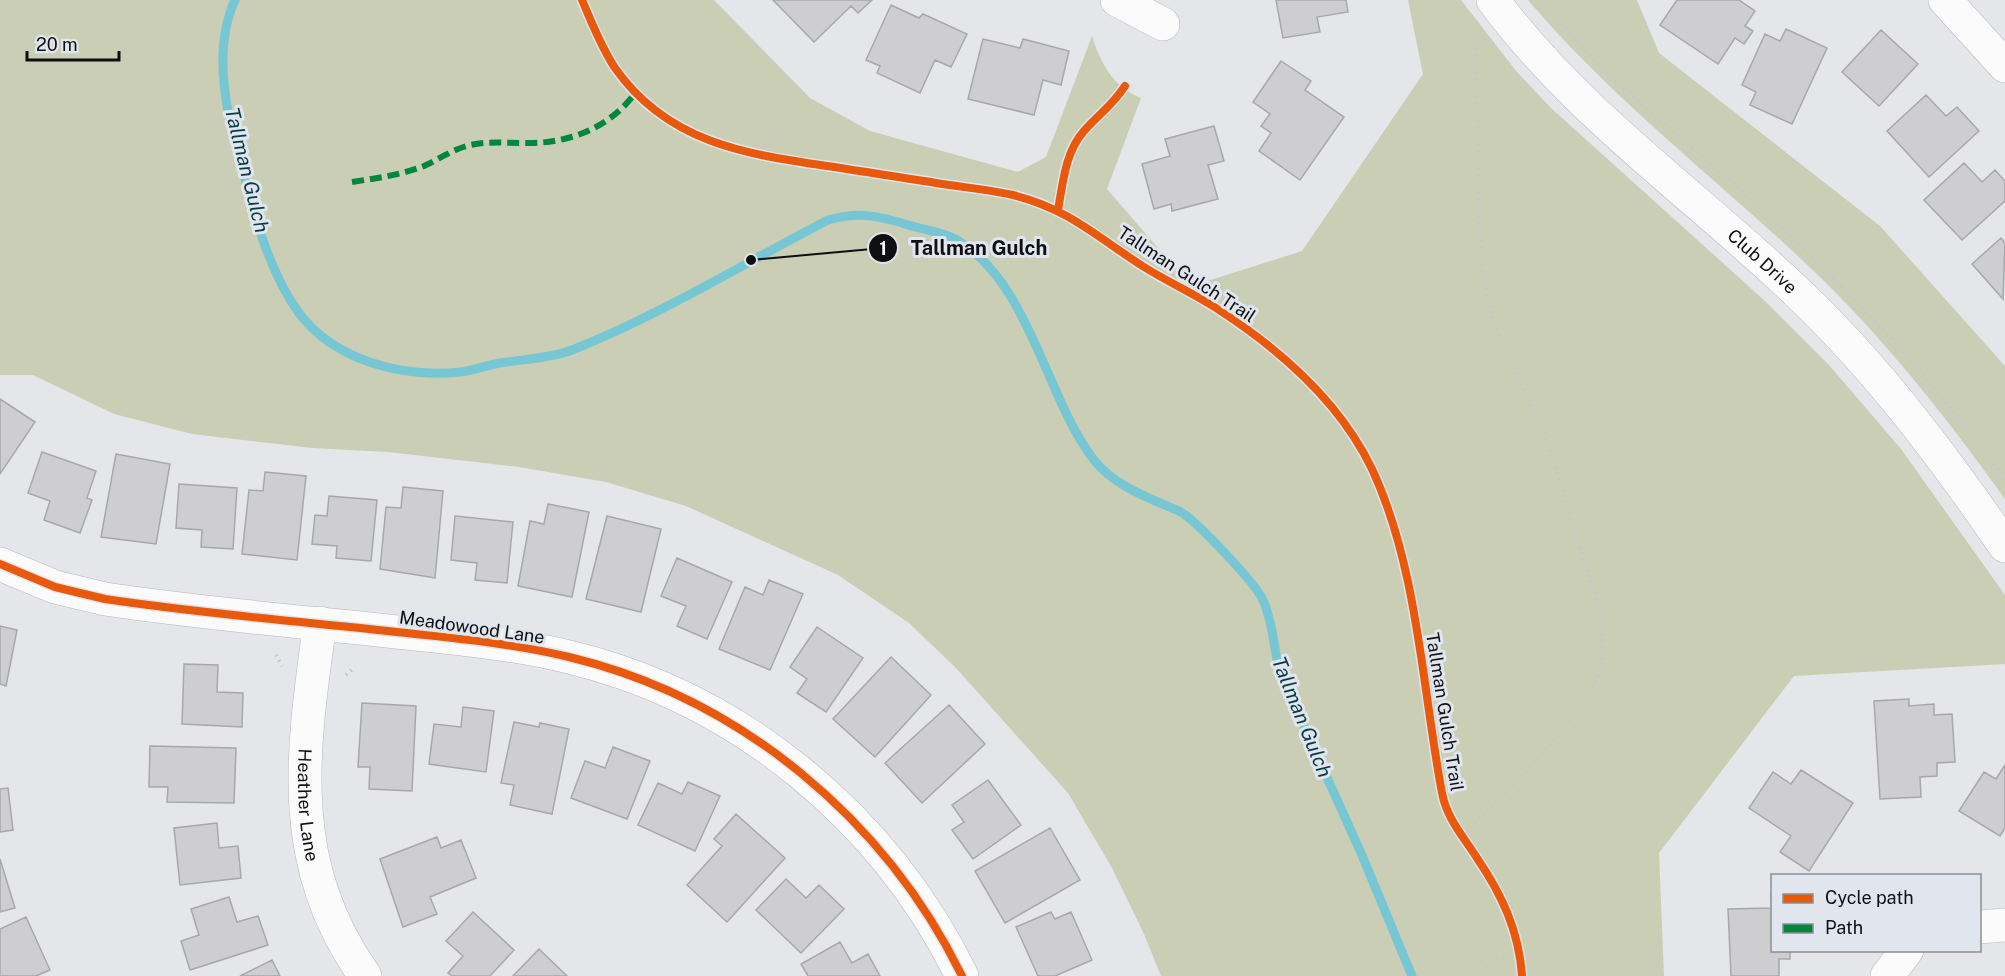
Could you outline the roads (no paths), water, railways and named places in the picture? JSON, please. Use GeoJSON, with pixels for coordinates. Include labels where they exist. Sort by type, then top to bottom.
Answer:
{"type":"FeatureCollection","features":[{"type":"Feature","properties":{"kind":"street"},"geometry":{"type":"LineString","coordinates":[[1117,0],[1163,24]]}},
{"type":"Feature","properties":{"kind":"street","name":"Club Drive"},"geometry":{"type":"LineString","coordinates":[[1493,0],[1526,40],[1583,100],[1830,324],[1882,382],[1941,456],[2005,546]]}},
{"type":"Feature","properties":{"kind":"street"},"geometry":{"type":"LineString","coordinates":[[1945,0],[2005,66]]}},
{"type":"Feature","properties":{"kind":"street","name":"Meadowood Lane"},"geometry":{"type":"LineString","coordinates":[[0,564],[55,587],[105,599],[522,647],[570,657],[661,688],[719,716],[786,760],[866,834],[910,887],[942,937],[962,976]]}},
{"type":"Feature","properties":{"kind":"street","name":"Heather Lane"},"geometry":{"type":"LineString","coordinates":[[320,624],[307,724],[304,808],[309,846],[322,890],[343,939],[365,976]]}},
{"type":"Feature","properties":{"kind":"street"},"geometry":{"type":"LineString","coordinates":[[1981,927],[2005,925]]}},
{"type":"Feature","properties":{"kind":"street"},"geometry":{"type":"LineString","coordinates":[[1887,976],[1906,952]]}},
{"type":"Feature","properties":{"kind":"waterway","name":"Tallman Gulch"},"geometry":{"type":"LineString","coordinates":[[235,0],[227,24],[223,50],[223,76],[232,130],[265,247],[291,301],[314,330],[331,343],[372,363],[394,369],[438,373],[464,371],[563,353],[637,321],[828,220],[840,217],[860,215],[880,217],[940,233],[955,239],[980,258],[1001,282],[1019,311],[1062,405],[1094,460],[1122,484],[1187,516],[1238,567],[1263,600],[1281,675],[1361,853],[1412,976]]}},
{"type":"Feature","properties":{"kind":"place","name":"Tallman Gulch"},"geometry":{"type":"Point","coordinates":[751,260]}}]}
